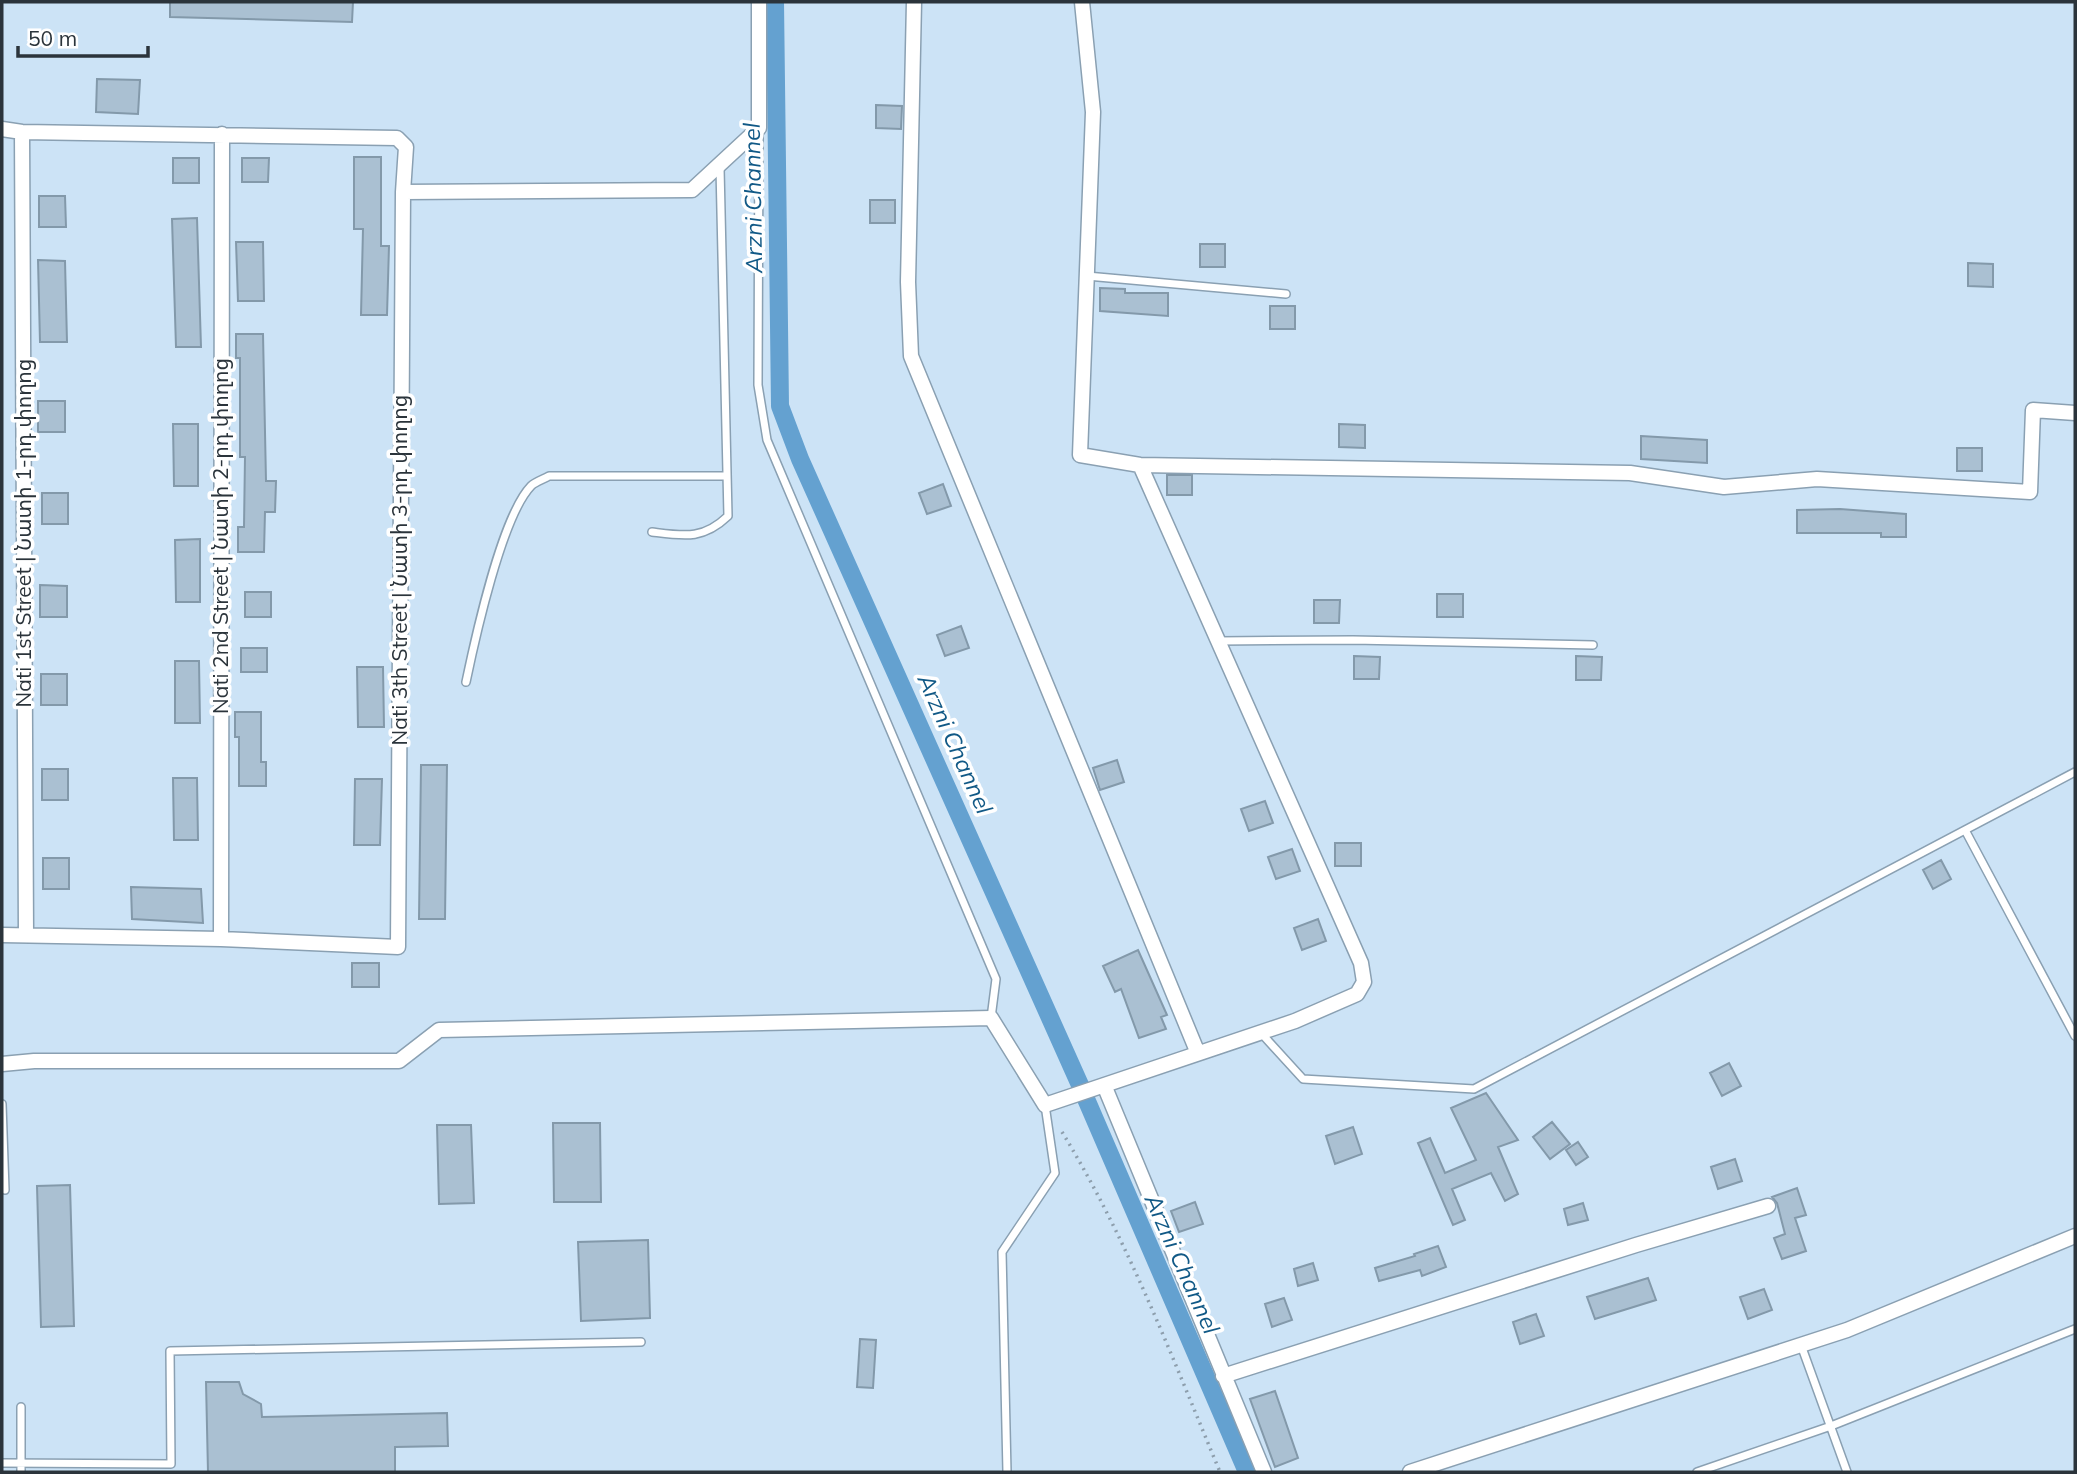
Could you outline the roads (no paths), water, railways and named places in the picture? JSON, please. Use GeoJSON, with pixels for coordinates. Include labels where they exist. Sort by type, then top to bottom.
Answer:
{"type":"FeatureCollection","features":[{"type":"Feature","properties":{"kind":"street"},"geometry":{"type":"LineString","coordinates":[[403,192],[692,191],[759,128],[759,2]]}},
{"type":"Feature","properties":{"kind":"street"},"geometry":{"type":"LineString","coordinates":[[914,2],[908,282],[911,356],[1197,1051]]}},
{"type":"Feature","properties":{"kind":"street"},"geometry":{"type":"LineString","coordinates":[[1082,2],[1093,112],[1080,455],[1140,465],[1630,473],[1724,487],[1817,479],[2029,492],[2033,410],[2075,413]]}},
{"type":"Feature","properties":{"kind":"street","name":"Nati 3th Street | Նատի 3-րդ փողոց"},"geometry":{"type":"LineString","coordinates":[[2,129],[22,132],[397,138],[406,147],[403,192],[398,947],[221,939]]}},
{"type":"Feature","properties":{"kind":"street","name":"Nati 1st Street | Նատի 1-րդ փողոց"},"geometry":{"type":"LineString","coordinates":[[22,132],[26,935]]}},
{"type":"Feature","properties":{"kind":"street","name":"Nati 2nd Street | Նատի 2-րդ փողոց"},"geometry":{"type":"LineString","coordinates":[[221,939],[222,134]]}},
{"type":"Feature","properties":{"kind":"street"},"geometry":{"type":"LineString","coordinates":[[2,1064],[34,1060],[399,1061],[439,1030],[991,1018],[1045,1105],[1197,1051],[1260,1032],[1357,994],[1364,982],[1361,962],[1140,465]]}},
{"type":"Feature","properties":{"kind":"street"},"geometry":{"type":"LineString","coordinates":[[2,935],[221,939]]}},
{"type":"Feature","properties":{"kind":"street"},"geometry":{"type":"LineString","coordinates":[[1097,1088],[1264,1472]]}},
{"type":"Feature","properties":{"kind":"street"},"geometry":{"type":"LineString","coordinates":[[1223,1376],[1597,1257],[1768,1206]]}},
{"type":"Feature","properties":{"kind":"street"},"geometry":{"type":"LineString","coordinates":[[1410,1472],[1847,1330],[2075,1236]]}},
{"type":"Feature","properties":{"kind":"lane"},"geometry":{"type":"LineString","coordinates":[[759,128],[758,385],[767,440],[996,979],[991,1018]]}},
{"type":"Feature","properties":{"kind":"lane"},"geometry":{"type":"LineString","coordinates":[[652,532],[685,536],[712,531],[728,516],[720,167]]}},
{"type":"Feature","properties":{"kind":"lane"},"geometry":{"type":"LineString","coordinates":[[1087,276],[1286,294]]}},
{"type":"Feature","properties":{"kind":"lane"},"geometry":{"type":"LineString","coordinates":[[466,682],[479,618],[514,516],[531,486],[550,475],[727,476]]}},
{"type":"Feature","properties":{"kind":"lane"},"geometry":{"type":"LineString","coordinates":[[1218,641],[1353,640],[1593,645]]}},
{"type":"Feature","properties":{"kind":"lane"},"geometry":{"type":"LineString","coordinates":[[1260,1032],[1303,1079],[1474,1088],[2075,772]]}},
{"type":"Feature","properties":{"kind":"lane"},"geometry":{"type":"LineString","coordinates":[[1965,830],[2075,1036]]}},
{"type":"Feature","properties":{"kind":"lane"},"geometry":{"type":"LineString","coordinates":[[2,1104],[5,1190]]}},
{"type":"Feature","properties":{"kind":"lane"},"geometry":{"type":"LineString","coordinates":[[1007,1472],[1002,1252],[1055,1173],[1045,1105]]}},
{"type":"Feature","properties":{"kind":"lane"},"geometry":{"type":"LineString","coordinates":[[1697,1472],[1830,1426],[2075,1329]]}},
{"type":"Feature","properties":{"kind":"lane"},"geometry":{"type":"LineString","coordinates":[[2,1463],[171,1464],[170,1351],[641,1342]]}},
{"type":"Feature","properties":{"kind":"lane"},"geometry":{"type":"LineString","coordinates":[[1801,1345],[1847,1472]]}},
{"type":"Feature","properties":{"kind":"lane"},"geometry":{"type":"LineString","coordinates":[[21,1407],[21,1472]]}},
{"type":"Feature","properties":{"kind":"waterway","name":"Arzni Channel"},"geometry":{"type":"LineString","coordinates":[[775,2],[780,406],[800,459],[1080,1085],[1247,1472]]}}]}
